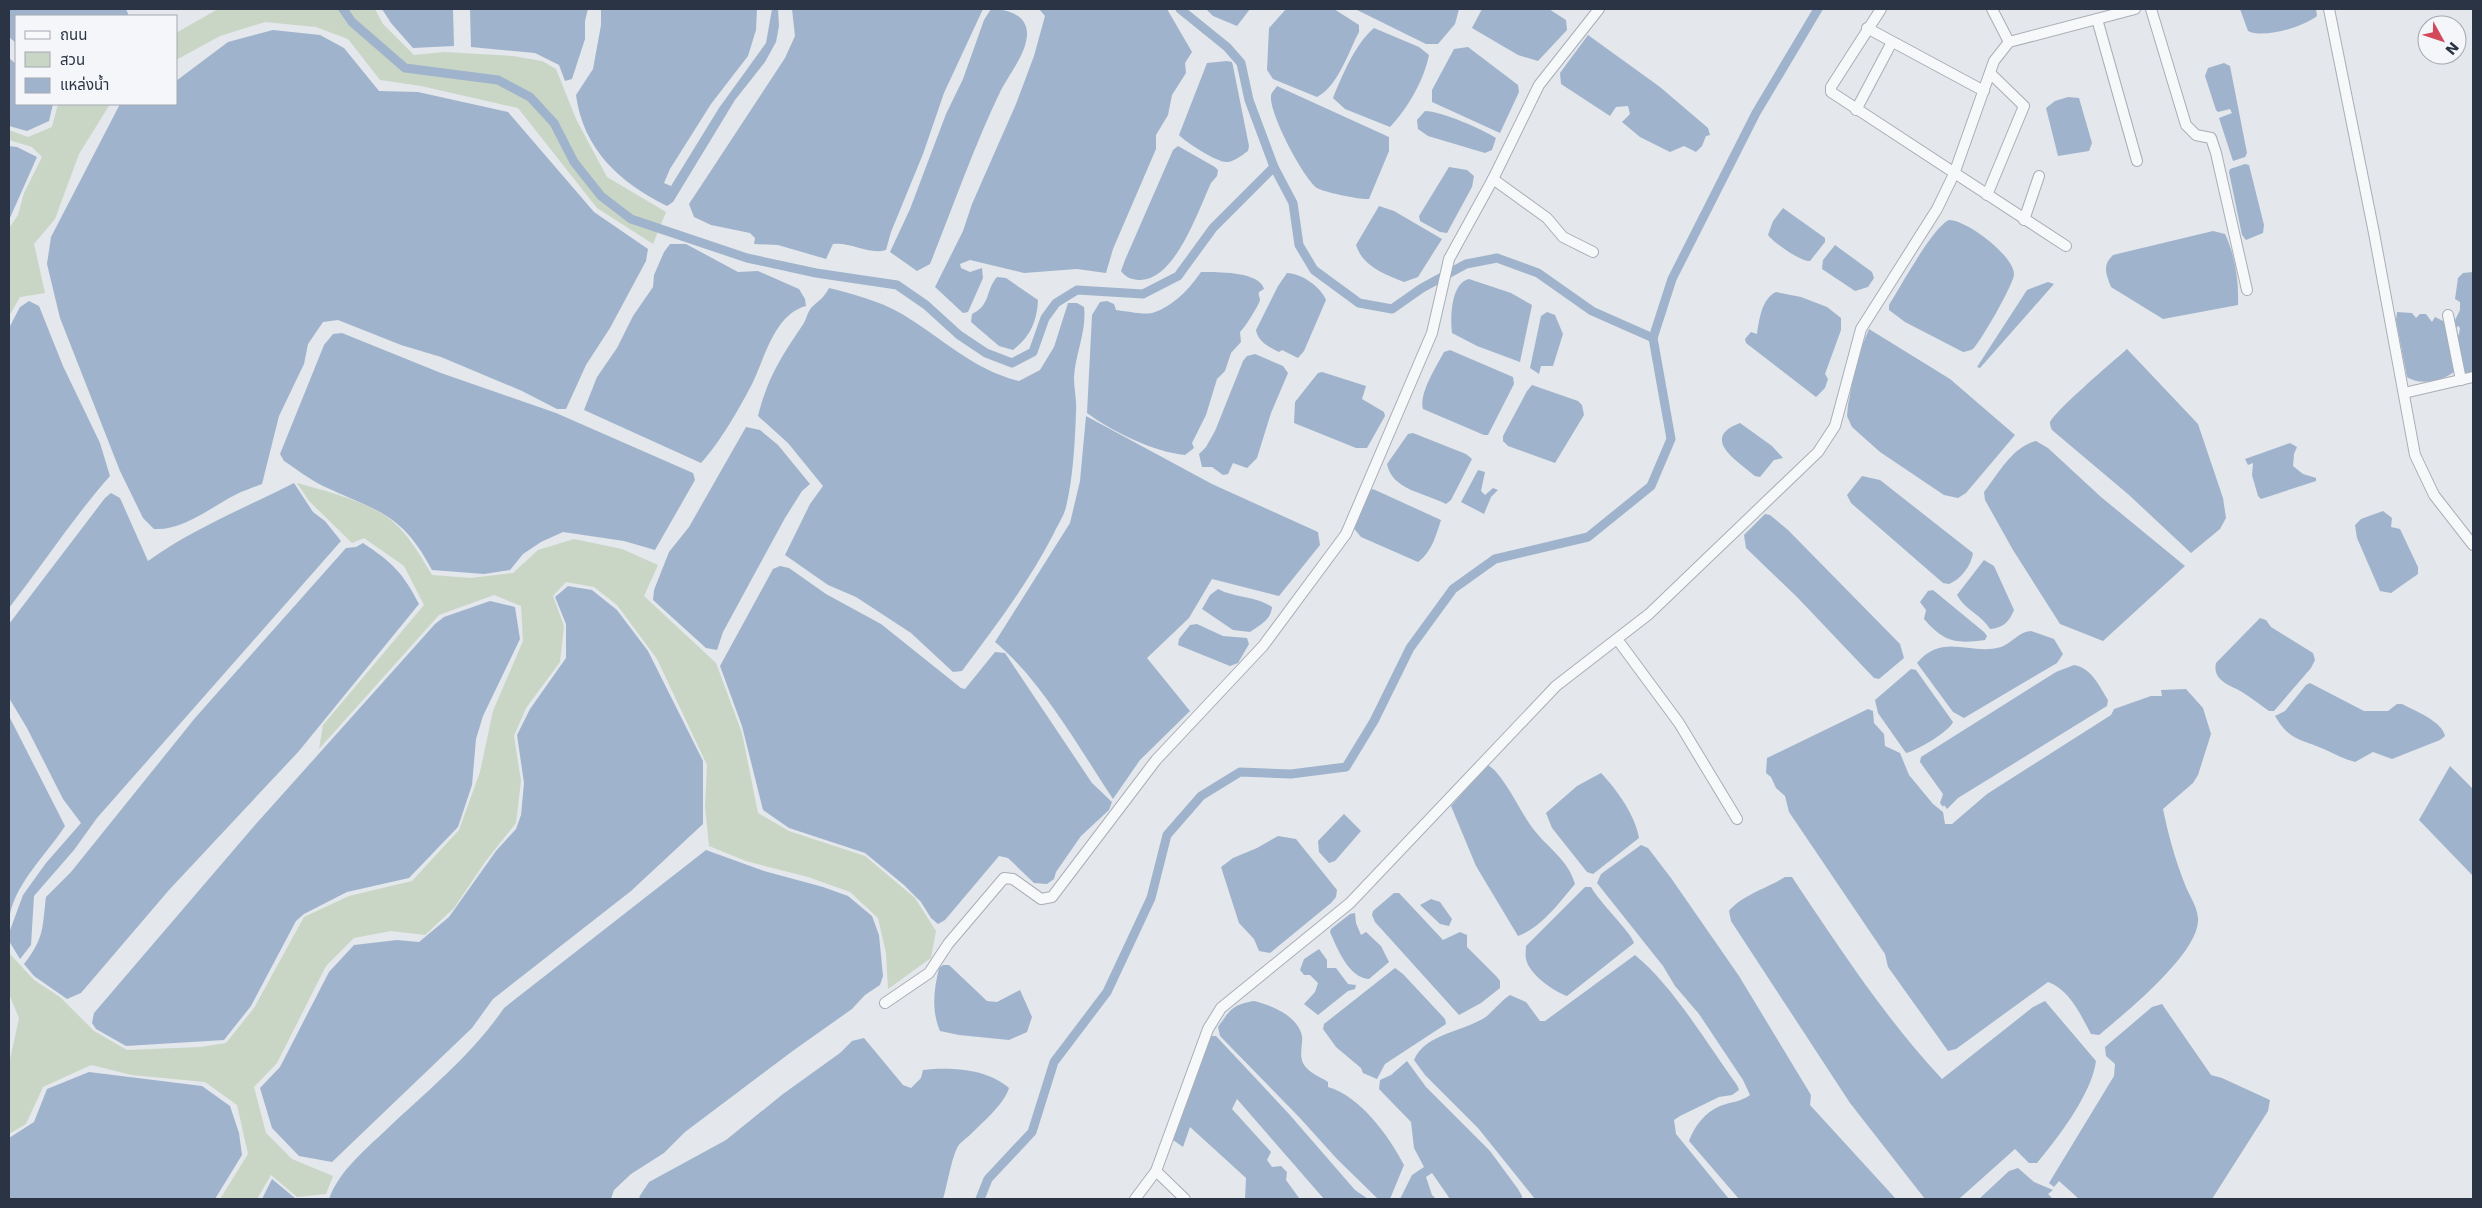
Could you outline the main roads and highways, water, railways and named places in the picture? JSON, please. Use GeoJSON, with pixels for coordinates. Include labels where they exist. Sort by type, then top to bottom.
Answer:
{"type":"FeatureCollection","features":[{"type":"Feature","properties":{"kind":"water"},"geometry":{"type":"Polygon","coordinates":[[[9,9],[126,9],[129,15],[15,15],[15,42],[9,37],[9,9]]]}},
{"type":"Feature","properties":{"kind":"water"},"geometry":{"type":"Polygon","coordinates":[[[382,9],[453,9],[454,46],[413,48],[391,23],[382,9]]]}},
{"type":"Feature","properties":{"kind":"water"},"geometry":{"type":"Polygon","coordinates":[[[470,9],[588,9],[585,21],[585,39],[572,79],[565,81],[559,65],[535,53],[471,47],[470,9]]]}},
{"type":"Feature","properties":{"kind":"water"},"geometry":{"type":"Polygon","coordinates":[[[601,9],[757,9],[756,30],[748,56],[711,104],[670,169],[664,183],[671,186],[719,108],[766,43],[772,9],[778,9],[779,26],[776,42],[765,62],[735,100],[673,202],[667,206],[634,187],[606,162],[595,148],[580,114],[576,95],[593,69],[601,25],[601,9]]]}},
{"type":"Feature","properties":{"kind":"water"},"geometry":{"type":"Polygon","coordinates":[[[792,9],[983,9],[944,93],[923,154],[891,232],[886,250],[873,251],[833,244],[826,259],[778,245],[754,244],[755,238],[750,233],[711,225],[694,217],[689,204],[785,58],[795,36],[792,9]]]}},
{"type":"Feature","properties":{"kind":"water"},"geometry":{"type":"Polygon","coordinates":[[[991,9],[1004,10],[1020,18],[1026,28],[1026,42],[1021,56],[1001,90],[982,133],[930,264],[917,271],[890,252],[910,209],[946,114],[963,79],[984,20],[991,9]]]}},
{"type":"Feature","properties":{"kind":"water"},"geometry":{"type":"Polygon","coordinates":[[[1039,9],[1167,9],[1192,52],[1185,63],[1186,73],[1172,95],[1168,115],[1156,135],[1156,149],[1113,249],[1106,273],[1077,269],[1024,273],[970,260],[960,264],[961,268],[970,272],[982,268],[983,278],[968,312],[963,313],[935,287],[963,231],[972,204],[1016,104],[1034,56],[1045,16],[1039,9]]]}},
{"type":"Feature","properties":{"kind":"water"},"geometry":{"type":"Polygon","coordinates":[[[1206,9],[1250,9],[1237,26],[1213,16],[1206,9]]]}},
{"type":"Feature","properties":{"kind":"water"},"geometry":{"type":"Polygon","coordinates":[[[1286,9],[1334,9],[1359,25],[1359,32],[1337,77],[1317,97],[1273,79],[1267,70],[1269,28],[1286,9]]]}},
{"type":"Feature","properties":{"kind":"water"},"geometry":{"type":"Polygon","coordinates":[[[1355,9],[1459,9],[1455,24],[1438,44],[1426,44],[1355,9]]]}},
{"type":"Feature","properties":{"kind":"water"},"geometry":{"type":"Polygon","coordinates":[[[1482,9],[1549,9],[1566,20],[1567,30],[1538,61],[1518,55],[1472,28],[1482,9]]]}},
{"type":"Feature","properties":{"kind":"water"},"geometry":{"type":"Polygon","coordinates":[[[2240,9],[2316,9],[2317,16],[2293,28],[2264,34],[2248,31],[2240,9]]]}},
{"type":"Feature","properties":{"kind":"water"},"geometry":{"type":"Polygon","coordinates":[[[1374,28],[1419,47],[1429,55],[1414,93],[1390,127],[1345,109],[1333,98],[1355,51],[1374,28]]]}},
{"type":"Feature","properties":{"kind":"water"},"geometry":{"type":"Polygon","coordinates":[[[273,30],[320,35],[344,48],[379,91],[418,92],[508,112],[594,212],[648,249],[646,261],[610,328],[586,365],[566,409],[557,409],[522,391],[441,357],[401,345],[338,320],[323,322],[308,344],[304,364],[279,416],[262,484],[237,494],[197,517],[176,526],[154,529],[143,518],[120,471],[60,318],[47,264],[51,237],[119,105],[178,105],[178,80],[228,42],[273,30]]]}},
{"type":"Feature","properties":{"kind":"water"},"geometry":{"type":"Polygon","coordinates":[[[1588,35],[1660,87],[1708,128],[1710,135],[1706,136],[1702,146],[1696,152],[1684,146],[1670,152],[1640,137],[1622,122],[1630,114],[1628,106],[1616,107],[1610,116],[1561,84],[1560,73],[1588,35]]]}},
{"type":"Feature","properties":{"kind":"water"},"geometry":{"type":"Polygon","coordinates":[[[1468,47],[1518,85],[1519,92],[1500,133],[1432,102],[1432,90],[1454,49],[1468,47]]]}},
{"type":"Feature","properties":{"kind":"water"},"geometry":{"type":"Polygon","coordinates":[[[9,58],[15,63],[15,105],[53,105],[49,121],[27,131],[9,126],[9,58]]]}},
{"type":"Feature","properties":{"kind":"water"},"geometry":{"type":"Polygon","coordinates":[[[1232,62],[1249,146],[1248,151],[1230,162],[1217,159],[1202,152],[1179,135],[1207,63],[1232,62]]]}},
{"type":"Feature","properties":{"kind":"water"},"geometry":{"type":"Polygon","coordinates":[[[2224,63],[2230,66],[2247,153],[2245,157],[2233,161],[2219,118],[2232,113],[2230,109],[2218,112],[2216,110],[2205,76],[2208,68],[2224,63]]]}},
{"type":"Feature","properties":{"kind":"water"},"geometry":{"type":"Polygon","coordinates":[[[1277,86],[1389,137],[1389,151],[1369,199],[1327,192],[1317,188],[1311,182],[1288,145],[1275,116],[1271,96],[1277,86]]]}},
{"type":"Feature","properties":{"kind":"water"},"geometry":{"type":"Polygon","coordinates":[[[2068,97],[2079,98],[2092,143],[2089,151],[2058,156],[2046,108],[2055,101],[2068,97]]]}},
{"type":"Feature","properties":{"kind":"water"},"geometry":{"type":"Polygon","coordinates":[[[1425,111],[1451,117],[1490,134],[1496,138],[1492,150],[1485,153],[1428,136],[1418,129],[1417,120],[1425,111]]]}},
{"type":"Feature","properties":{"kind":"water"},"geometry":{"type":"Polygon","coordinates":[[[9,146],[17,147],[37,157],[9,220],[9,146]]]}},
{"type":"Feature","properties":{"kind":"water"},"geometry":{"type":"Polygon","coordinates":[[[1178,146],[1215,167],[1218,170],[1217,176],[1211,183],[1192,225],[1175,256],[1165,268],[1154,276],[1135,280],[1121,271],[1173,150],[1178,146]]]}},
{"type":"Feature","properties":{"kind":"water"},"geometry":{"type":"Polygon","coordinates":[[[2245,164],[2249,165],[2264,225],[2263,233],[2246,240],[2242,235],[2229,172],[2230,169],[2245,164]]]}},
{"type":"Feature","properties":{"kind":"water"},"geometry":{"type":"Polygon","coordinates":[[[1449,167],[1467,170],[1474,176],[1472,187],[1447,233],[1440,232],[1420,221],[1419,216],[1449,167]]]}},
{"type":"Feature","properties":{"kind":"water"},"geometry":{"type":"Polygon","coordinates":[[[1379,206],[1394,211],[1442,239],[1418,277],[1404,282],[1375,269],[1359,253],[1356,245],[1379,206]]]}},
{"type":"Feature","properties":{"kind":"water"},"geometry":{"type":"Polygon","coordinates":[[[1783,208],[1825,238],[1825,242],[1810,261],[1788,251],[1768,235],[1773,221],[1783,208]]]}},
{"type":"Feature","properties":{"kind":"water"},"geometry":{"type":"Polygon","coordinates":[[[1949,220],[1967,226],[1988,240],[2006,258],[2014,274],[2013,280],[1978,343],[1973,349],[1963,352],[1905,322],[1889,310],[1889,305],[1926,245],[1942,225],[1949,220]]]}},
{"type":"Feature","properties":{"kind":"water"},"geometry":{"type":"Polygon","coordinates":[[[2213,231],[2225,234],[2234,259],[2238,287],[2238,305],[2163,319],[2111,287],[2106,267],[2113,255],[2213,231]]]}},
{"type":"Feature","properties":{"kind":"water"},"geometry":{"type":"Polygon","coordinates":[[[670,244],[686,244],[738,272],[758,271],[799,289],[805,299],[806,306],[786,318],[779,327],[742,402],[722,435],[701,463],[584,410],[597,377],[617,348],[633,316],[653,287],[654,275],[664,252],[670,244]]]}},
{"type":"Feature","properties":{"kind":"water"},"geometry":{"type":"Polygon","coordinates":[[[1835,245],[1872,272],[1874,278],[1868,287],[1855,291],[1822,269],[1823,260],[1835,245]]]}},
{"type":"Feature","properties":{"kind":"water"},"geometry":{"type":"Polygon","coordinates":[[[1201,272],[1246,276],[1261,283],[1264,289],[1259,292],[1259,303],[1240,332],[1241,342],[1231,353],[1225,371],[1217,379],[1206,415],[1192,443],[1194,448],[1185,455],[1160,450],[1134,440],[1087,413],[1092,315],[1100,302],[1107,301],[1114,304],[1116,310],[1144,314],[1160,310],[1174,302],[1201,272]]]}},
{"type":"Feature","properties":{"kind":"water"},"geometry":{"type":"Polygon","coordinates":[[[2473,272],[2473,376],[2465,373],[2456,339],[2460,328],[2458,326],[2455,329],[2453,324],[2460,310],[2460,302],[2455,299],[2458,278],[2463,273],[2473,272]]]}},
{"type":"Feature","properties":{"kind":"water"},"geometry":{"type":"Polygon","coordinates":[[[1287,273],[1298,275],[1310,282],[1320,290],[1326,300],[1304,351],[1298,358],[1268,346],[1259,338],[1256,330],[1278,286],[1287,273]]]}},
{"type":"Feature","properties":{"kind":"water"},"geometry":{"type":"Polygon","coordinates":[[[997,277],[1006,278],[1038,300],[1032,328],[1024,340],[1013,350],[999,346],[971,322],[972,314],[985,302],[997,277]]]}},
{"type":"Feature","properties":{"kind":"water"},"geometry":{"type":"Polygon","coordinates":[[[1469,279],[1511,293],[1532,305],[1520,362],[1477,346],[1452,333],[1451,318],[1455,294],[1458,287],[1469,279]]]}},
{"type":"Feature","properties":{"kind":"water"},"geometry":{"type":"Polygon","coordinates":[[[2048,282],[2054,284],[1980,368],[1977,367],[2027,290],[2048,282]]]}},
{"type":"Feature","properties":{"kind":"water"},"geometry":{"type":"Polygon","coordinates":[[[829,288],[866,298],[894,309],[972,361],[1002,376],[1019,381],[1040,370],[1054,347],[1068,303],[1077,303],[1084,307],[1084,325],[1074,378],[1076,408],[1073,460],[1065,510],[1022,588],[962,671],[953,672],[911,633],[856,597],[828,585],[785,555],[810,504],[823,486],[788,443],[758,416],[770,379],[781,358],[811,308],[823,297],[829,288]]]}},
{"type":"Feature","properties":{"kind":"water"},"geometry":{"type":"Polygon","coordinates":[[[1776,292],[1801,297],[1827,307],[1841,318],[1841,330],[1825,374],[1828,379],[1825,388],[1816,397],[1746,343],[1745,339],[1751,332],[1757,334],[1764,304],[1776,292]]]}},
{"type":"Feature","properties":{"kind":"water"},"geometry":{"type":"Polygon","coordinates":[[[29,301],[39,306],[63,366],[100,443],[110,476],[9,608],[9,328],[20,307],[29,301]]]}},
{"type":"Feature","properties":{"kind":"water"},"geometry":{"type":"Polygon","coordinates":[[[1547,312],[1555,315],[1563,334],[1553,366],[1541,366],[1539,374],[1530,368],[1541,316],[1547,312]]]}},
{"type":"Feature","properties":{"kind":"water"},"geometry":{"type":"Polygon","coordinates":[[[2397,312],[2412,313],[2416,318],[2420,314],[2426,314],[2432,322],[2435,317],[2447,323],[2455,371],[2438,380],[2425,382],[2412,380],[2407,377],[2396,320],[2397,312]]]}},
{"type":"Feature","properties":{"kind":"water"},"geometry":{"type":"Polygon","coordinates":[[[1869,329],[1950,379],[2015,435],[1966,493],[1958,498],[1944,495],[1880,452],[1852,427],[1847,416],[1848,405],[1857,358],[1869,329]]]}},
{"type":"Feature","properties":{"kind":"water"},"geometry":{"type":"Polygon","coordinates":[[[342,333],[441,373],[556,413],[693,473],[695,480],[655,550],[624,541],[563,532],[541,542],[523,554],[510,570],[484,574],[432,570],[410,536],[399,525],[387,516],[323,486],[284,461],[280,454],[324,345],[333,334],[342,333]]]}},
{"type":"Feature","properties":{"kind":"water"},"geometry":{"type":"Polygon","coordinates":[[[2127,349],[2198,424],[2223,498],[2226,518],[2220,529],[2191,553],[2129,495],[2052,430],[2050,423],[2061,409],[2127,349]]]}},
{"type":"Feature","properties":{"kind":"water"},"geometry":{"type":"Polygon","coordinates":[[[1450,350],[1513,377],[1514,384],[1488,435],[1423,409],[1423,395],[1429,380],[1444,352],[1450,350]]]}},
{"type":"Feature","properties":{"kind":"water"},"geometry":{"type":"Polygon","coordinates":[[[1255,354],[1283,366],[1288,373],[1271,413],[1257,458],[1247,468],[1233,463],[1228,474],[1223,475],[1212,467],[1202,467],[1199,454],[1206,447],[1215,431],[1243,361],[1247,356],[1255,354]]]}},
{"type":"Feature","properties":{"kind":"water"},"geometry":{"type":"Polygon","coordinates":[[[1322,372],[1366,386],[1362,399],[1384,412],[1385,416],[1367,448],[1356,448],[1294,423],[1295,402],[1318,373],[1322,372]]]}},
{"type":"Feature","properties":{"kind":"water"},"geometry":{"type":"Polygon","coordinates":[[[1532,385],[1578,401],[1582,405],[1584,415],[1555,463],[1508,446],[1503,441],[1503,436],[1532,385]]]}},
{"type":"Feature","properties":{"kind":"water"},"geometry":{"type":"Polygon","coordinates":[[[1086,416],[1212,484],[1318,532],[1320,545],[1279,596],[1212,579],[1189,618],[1147,658],[1190,711],[1140,760],[1113,799],[1044,695],[1012,658],[995,642],[1070,523],[1080,481],[1086,416]]]}},
{"type":"Feature","properties":{"kind":"water"},"geometry":{"type":"Polygon","coordinates":[[[1740,423],[1772,446],[1783,458],[1774,460],[1760,477],[1755,476],[1731,456],[1722,442],[1723,435],[1728,429],[1740,423]]]}},
{"type":"Feature","properties":{"kind":"water"},"geometry":{"type":"Polygon","coordinates":[[[746,427],[760,430],[778,445],[810,484],[802,491],[785,518],[723,632],[717,650],[706,648],[653,600],[654,590],[669,552],[689,527],[746,427]]]}},
{"type":"Feature","properties":{"kind":"water"},"geometry":{"type":"Polygon","coordinates":[[[1413,433],[1466,454],[1472,459],[1451,500],[1446,504],[1410,490],[1395,480],[1390,473],[1387,464],[1408,434],[1413,433]]]}},
{"type":"Feature","properties":{"kind":"water"},"geometry":{"type":"Polygon","coordinates":[[[2036,441],[2048,448],[2101,497],[2185,566],[2103,641],[2060,624],[2013,550],[1985,500],[1984,492],[2013,455],[2027,444],[2036,441]]]}},
{"type":"Feature","properties":{"kind":"water"},"geometry":{"type":"Polygon","coordinates":[[[2290,443],[2297,447],[2293,466],[2303,474],[2316,478],[2316,481],[2261,499],[2258,496],[2252,475],[2253,463],[2248,465],[2245,459],[2290,443]]]}},
{"type":"Feature","properties":{"kind":"water"},"geometry":{"type":"Polygon","coordinates":[[[1478,470],[1485,472],[1481,491],[1485,495],[1493,488],[1498,490],[1491,497],[1484,514],[1461,502],[1478,470]]]}},
{"type":"Feature","properties":{"kind":"water"},"geometry":{"type":"Polygon","coordinates":[[[1862,476],[1880,480],[1973,553],[1968,567],[1961,575],[1949,584],[1943,583],[1851,503],[1847,495],[1862,476]]]}},
{"type":"Feature","properties":{"kind":"water"},"geometry":{"type":"Polygon","coordinates":[[[294,483],[313,512],[325,521],[341,541],[97,818],[74,850],[34,896],[31,945],[20,959],[9,941],[9,933],[23,895],[46,863],[81,823],[63,799],[27,728],[9,698],[9,624],[105,498],[111,493],[120,498],[148,561],[201,528],[294,483]]]}},
{"type":"Feature","properties":{"kind":"water"},"geometry":{"type":"Polygon","coordinates":[[[1373,489],[1441,520],[1430,548],[1418,562],[1361,537],[1352,526],[1368,492],[1373,489]]]}},
{"type":"Feature","properties":{"kind":"water"},"geometry":{"type":"Polygon","coordinates":[[[2383,511],[2392,518],[2391,527],[2400,529],[2418,567],[2418,574],[2391,593],[2380,591],[2357,538],[2355,525],[2361,519],[2383,511]]]}},
{"type":"Feature","properties":{"kind":"water"},"geometry":{"type":"Polygon","coordinates":[[[1765,514],[1770,515],[1788,530],[1900,644],[1904,658],[1879,679],[1874,678],[1797,597],[1746,548],[1744,535],[1765,514]]]}},
{"type":"Feature","properties":{"kind":"water"},"geometry":{"type":"Polygon","coordinates":[[[363,543],[396,569],[408,584],[419,604],[299,751],[169,890],[81,993],[67,999],[34,976],[24,964],[39,939],[43,925],[46,897],[71,872],[195,718],[346,548],[356,547],[363,543]]]}},
{"type":"Feature","properties":{"kind":"water"},"geometry":{"type":"Polygon","coordinates":[[[1984,560],[1994,566],[2014,610],[2005,624],[1990,629],[1983,620],[1964,605],[1957,595],[1984,560]]]}},
{"type":"Feature","properties":{"kind":"water"},"geometry":{"type":"Polygon","coordinates":[[[780,566],[789,568],[826,594],[881,624],[961,688],[965,689],[995,652],[1005,653],[1092,783],[1112,802],[1109,810],[1081,836],[1056,872],[1054,879],[1047,884],[1034,883],[1008,858],[999,856],[945,920],[938,924],[931,918],[921,902],[904,885],[865,853],[789,828],[763,810],[742,726],[720,666],[773,569],[780,566]]]}},
{"type":"Feature","properties":{"kind":"water"},"geometry":{"type":"Polygon","coordinates":[[[568,586],[592,590],[617,610],[648,651],[703,761],[703,824],[631,891],[493,999],[472,1028],[332,1162],[299,1156],[272,1128],[260,1088],[280,1067],[329,972],[354,945],[397,940],[419,942],[449,917],[496,851],[516,829],[521,815],[524,783],[517,735],[530,709],[566,658],[566,624],[555,597],[568,586]]]}},
{"type":"Feature","properties":{"kind":"water"},"geometry":{"type":"Polygon","coordinates":[[[1218,589],[1266,603],[1272,607],[1270,615],[1250,632],[1233,630],[1202,609],[1210,595],[1218,589]]]}},
{"type":"Feature","properties":{"kind":"water"},"geometry":{"type":"Polygon","coordinates":[[[1933,590],[1984,632],[1987,636],[1985,640],[1966,642],[1951,640],[1931,627],[1924,619],[1926,610],[1920,602],[1928,591],[1933,590]]]}},
{"type":"Feature","properties":{"kind":"water"},"geometry":{"type":"Polygon","coordinates":[[[490,601],[515,607],[520,639],[483,716],[476,739],[472,785],[458,827],[409,878],[347,892],[304,914],[296,921],[251,1006],[224,1040],[126,1046],[96,1029],[92,1023],[94,1013],[255,825],[435,624],[444,617],[490,601]]]}},
{"type":"Feature","properties":{"kind":"water"},"geometry":{"type":"Polygon","coordinates":[[[2260,618],[2266,620],[2271,627],[2313,653],[2315,660],[2311,668],[2274,711],[2269,711],[2246,694],[2223,682],[2215,669],[2216,663],[2260,618]]]}},
{"type":"Feature","properties":{"kind":"water"},"geometry":{"type":"Polygon","coordinates":[[[1197,624],[1223,636],[1247,638],[1249,644],[1238,663],[1230,666],[1178,645],[1179,639],[1190,625],[1197,624]]]}},
{"type":"Feature","properties":{"kind":"water"},"geometry":{"type":"Polygon","coordinates":[[[2031,631],[2054,639],[2063,654],[2057,663],[1964,718],[1953,712],[1917,663],[1927,654],[1937,649],[1947,647],[1990,649],[2001,647],[2022,633],[2031,631]]]}},
{"type":"Feature","properties":{"kind":"water"},"geometry":{"type":"Polygon","coordinates":[[[2074,665],[2086,670],[2094,678],[2108,700],[2107,706],[1958,798],[1947,809],[1944,805],[1943,807],[1940,803],[1943,794],[1920,762],[1921,757],[2056,672],[2074,665]]]}},
{"type":"Feature","properties":{"kind":"water"},"geometry":{"type":"Polygon","coordinates":[[[1911,669],[1916,670],[1953,722],[1951,726],[1932,740],[1906,753],[1878,713],[1875,700],[1911,669]]]}},
{"type":"Feature","properties":{"kind":"water"},"geometry":{"type":"Polygon","coordinates":[[[2310,683],[2364,711],[2388,711],[2397,704],[2402,704],[2434,721],[2445,736],[2440,740],[2392,759],[2373,752],[2355,762],[2347,759],[2297,739],[2286,731],[2275,716],[2285,711],[2306,685],[2310,683]]]}},
{"type":"Feature","properties":{"kind":"water"},"geometry":{"type":"Polygon","coordinates":[[[2186,689],[2203,708],[2211,734],[2198,775],[2193,783],[2163,809],[2169,837],[2198,918],[2196,932],[2187,948],[2175,964],[2142,998],[2099,1035],[2091,1034],[2068,997],[2056,986],[2048,982],[1956,1049],[1948,1051],[1888,967],[1885,954],[1789,812],[1785,796],[1776,788],[1771,777],[1766,773],[1767,758],[1868,709],[1873,711],[1874,723],[1884,734],[1885,746],[1900,753],[1909,775],[1933,804],[1943,812],[1945,824],[1952,824],[1987,794],[2111,715],[2114,709],[2151,696],[2162,696],[2161,690],[2186,689]]]}},
{"type":"Feature","properties":{"kind":"water"},"geometry":{"type":"Polygon","coordinates":[[[9,716],[65,826],[23,883],[16,895],[9,921],[9,716]]]}},
{"type":"Feature","properties":{"kind":"water"},"geometry":{"type":"Polygon","coordinates":[[[1487,765],[1498,774],[1535,831],[1567,867],[1575,884],[1542,921],[1518,936],[1476,866],[1451,806],[1487,765]]]}},
{"type":"Feature","properties":{"kind":"water"},"geometry":{"type":"Polygon","coordinates":[[[2450,766],[2473,789],[2473,876],[2419,820],[2450,766]]]}},
{"type":"Feature","properties":{"kind":"water"},"geometry":{"type":"Polygon","coordinates":[[[1601,773],[1624,803],[1634,821],[1639,838],[1593,874],[1587,872],[1552,828],[1546,813],[1577,786],[1601,773]]]}},
{"type":"Feature","properties":{"kind":"water"},"geometry":{"type":"Polygon","coordinates":[[[1344,814],[1361,831],[1335,861],[1329,863],[1319,852],[1318,841],[1344,814]]]}},
{"type":"Feature","properties":{"kind":"water"},"geometry":{"type":"Polygon","coordinates":[[[1278,836],[1296,839],[1337,890],[1336,897],[1331,903],[1270,953],[1259,951],[1254,939],[1239,923],[1221,867],[1233,858],[1257,848],[1278,836]]]}},
{"type":"Feature","properties":{"kind":"water"},"geometry":{"type":"Polygon","coordinates":[[[1641,845],[1648,848],[1671,878],[1739,976],[1811,1095],[1810,1105],[1896,1199],[1739,1199],[1689,1141],[1697,1125],[1710,1112],[1720,1106],[1739,1101],[1750,1095],[1743,1080],[1699,1014],[1675,986],[1663,966],[1597,883],[1601,874],[1641,845]]]}},
{"type":"Feature","properties":{"kind":"water"},"geometry":{"type":"Polygon","coordinates":[[[706,850],[764,871],[848,896],[872,916],[879,935],[883,976],[880,985],[865,995],[852,1009],[685,1132],[664,1153],[631,1174],[614,1190],[611,1199],[329,1199],[339,1179],[354,1161],[464,1056],[492,1025],[504,1008],[706,850]]]}},
{"type":"Feature","properties":{"kind":"water"},"geometry":{"type":"Polygon","coordinates":[[[1785,877],[1792,877],[1882,1006],[1921,1056],[1942,1079],[2033,1007],[2045,1001],[2096,1061],[2088,1087],[2073,1115],[2037,1163],[2029,1163],[2015,1149],[1959,1199],[1925,1199],[1850,1103],[1731,921],[1729,911],[1734,905],[1785,877]]]}},
{"type":"Feature","properties":{"kind":"water"},"geometry":{"type":"Polygon","coordinates":[[[1585,887],[1591,887],[1634,943],[1567,996],[1549,986],[1532,970],[1526,959],[1526,946],[1585,887]]]}},
{"type":"Feature","properties":{"kind":"water"},"geometry":{"type":"Polygon","coordinates":[[[1394,893],[1399,893],[1443,940],[1460,932],[1467,935],[1467,947],[1497,977],[1500,981],[1500,988],[1481,1003],[1459,1015],[1375,922],[1372,915],[1373,911],[1394,893]]]}},
{"type":"Feature","properties":{"kind":"water"},"geometry":{"type":"Polygon","coordinates":[[[1431,899],[1440,902],[1452,919],[1449,926],[1440,924],[1420,905],[1431,899]]]}},
{"type":"Feature","properties":{"kind":"water"},"geometry":{"type":"Polygon","coordinates":[[[1355,913],[1356,923],[1361,935],[1366,932],[1381,946],[1389,962],[1369,979],[1355,973],[1350,968],[1340,954],[1330,932],[1331,929],[1350,914],[1355,913]]]}},
{"type":"Feature","properties":{"kind":"water"},"geometry":{"type":"Polygon","coordinates":[[[1319,949],[1327,960],[1327,968],[1336,968],[1348,984],[1356,985],[1355,989],[1348,991],[1318,1015],[1304,1004],[1315,992],[1318,983],[1310,975],[1304,975],[1300,970],[1304,959],[1319,949]]]}},
{"type":"Feature","properties":{"kind":"water"},"geometry":{"type":"Polygon","coordinates":[[[1635,955],[1677,999],[1739,1090],[1732,1095],[1719,1097],[1674,1120],[1676,1134],[1729,1199],[1535,1199],[1478,1128],[1425,1075],[1414,1060],[1419,1051],[1427,1044],[1479,1021],[1510,995],[1526,1002],[1540,1021],[1545,1021],[1635,955]]]}},
{"type":"Feature","properties":{"kind":"water"},"geometry":{"type":"Polygon","coordinates":[[[943,965],[949,965],[987,1001],[997,1002],[1020,990],[1032,1017],[1027,1032],[1009,1040],[959,1035],[940,1031],[935,1015],[934,1000],[939,968],[943,965]]]}},
{"type":"Feature","properties":{"kind":"water"},"geometry":{"type":"Polygon","coordinates":[[[1395,968],[1403,974],[1445,1019],[1446,1024],[1385,1064],[1377,1079],[1363,1073],[1361,1068],[1336,1047],[1323,1029],[1324,1024],[1395,968]]]}},
{"type":"Feature","properties":{"kind":"water"},"geometry":{"type":"Polygon","coordinates":[[[1254,1001],[1268,1005],[1290,1017],[1302,1036],[1301,1056],[1305,1066],[1328,1082],[1328,1087],[1340,1092],[1362,1108],[1382,1130],[1404,1165],[1390,1199],[1378,1199],[1337,1159],[1220,1036],[1218,1027],[1229,1012],[1236,1006],[1254,1001]]]}},
{"type":"Feature","properties":{"kind":"water"},"geometry":{"type":"Polygon","coordinates":[[[2162,1004],[2211,1075],[2222,1078],[2270,1100],[2268,1111],[2212,1199],[2079,1199],[2059,1181],[2054,1187],[2049,1183],[2114,1076],[2115,1064],[2106,1056],[2105,1047],[2152,1007],[2162,1004]]]}},
{"type":"Feature","properties":{"kind":"water"},"geometry":{"type":"Polygon","coordinates":[[[1216,1036],[1289,1114],[1355,1190],[1368,1199],[1324,1199],[1237,1099],[1232,1109],[1271,1152],[1267,1160],[1272,1167],[1281,1166],[1287,1172],[1286,1180],[1299,1198],[1310,1199],[1245,1199],[1246,1178],[1190,1127],[1183,1147],[1173,1140],[1208,1039],[1216,1036]]]}},
{"type":"Feature","properties":{"kind":"water"},"geometry":{"type":"Polygon","coordinates":[[[864,1038],[903,1085],[911,1088],[921,1078],[923,1070],[957,1069],[980,1073],[1009,1088],[1003,1100],[993,1112],[958,1146],[943,1199],[642,1199],[639,1197],[649,1182],[726,1140],[783,1094],[840,1053],[852,1041],[864,1038]]]}},
{"type":"Feature","properties":{"kind":"water"},"geometry":{"type":"Polygon","coordinates":[[[1407,1061],[1426,1087],[1490,1151],[1518,1189],[1522,1199],[1450,1199],[1432,1173],[1426,1177],[1432,1195],[1436,1199],[1400,1199],[1412,1175],[1424,1167],[1414,1148],[1411,1122],[1379,1089],[1380,1080],[1391,1075],[1407,1061]]]}},
{"type":"Feature","properties":{"kind":"water"},"geometry":{"type":"Polygon","coordinates":[[[89,1072],[202,1086],[230,1106],[239,1133],[242,1155],[215,1199],[9,1199],[9,1138],[34,1122],[47,1089],[89,1072]]]}},
{"type":"Feature","properties":{"kind":"water"},"geometry":{"type":"Polygon","coordinates":[[[2018,1168],[2034,1182],[2053,1190],[2048,1194],[2053,1199],[1979,1199],[2009,1171],[2018,1168]]]}},
{"type":"Feature","properties":{"kind":"water"},"geometry":{"type":"Polygon","coordinates":[[[272,1179],[296,1199],[262,1199],[272,1179]]]}},
{"type":"Feature","properties":{"kind":"waterway"},"geometry":{"type":"LineString","coordinates":[[343,9],[352,22],[405,68],[498,80],[530,97],[554,123],[574,162],[601,196],[631,219],[747,258],[816,273],[897,285],[926,305],[959,335],[986,353],[1012,363],[1033,352],[1045,318],[1056,303],[1077,290],[1143,294],[1178,276],[1213,228],[1274,167]]}},
{"type":"Feature","properties":{"kind":"waterway"},"geometry":{"type":"LineString","coordinates":[[1180,9],[1227,47],[1241,63],[1249,100],[1274,167],[1293,203],[1299,245],[1314,270],[1359,303],[1392,309],[1422,288],[1466,264],[1497,258],[1538,273],[1592,311],[1653,338]]}},
{"type":"Feature","properties":{"kind":"waterway"},"geometry":{"type":"LineString","coordinates":[[980,1199],[988,1179],[1032,1132],[1054,1062],[1107,992],[1151,898],[1167,835],[1201,796],[1240,772],[1291,774],[1346,767],[1374,721],[1410,648],[1453,589],[1495,559],[1588,537],[1651,486],[1671,439],[1653,338],[1672,279],[1756,113],[1818,9]]}}]}
